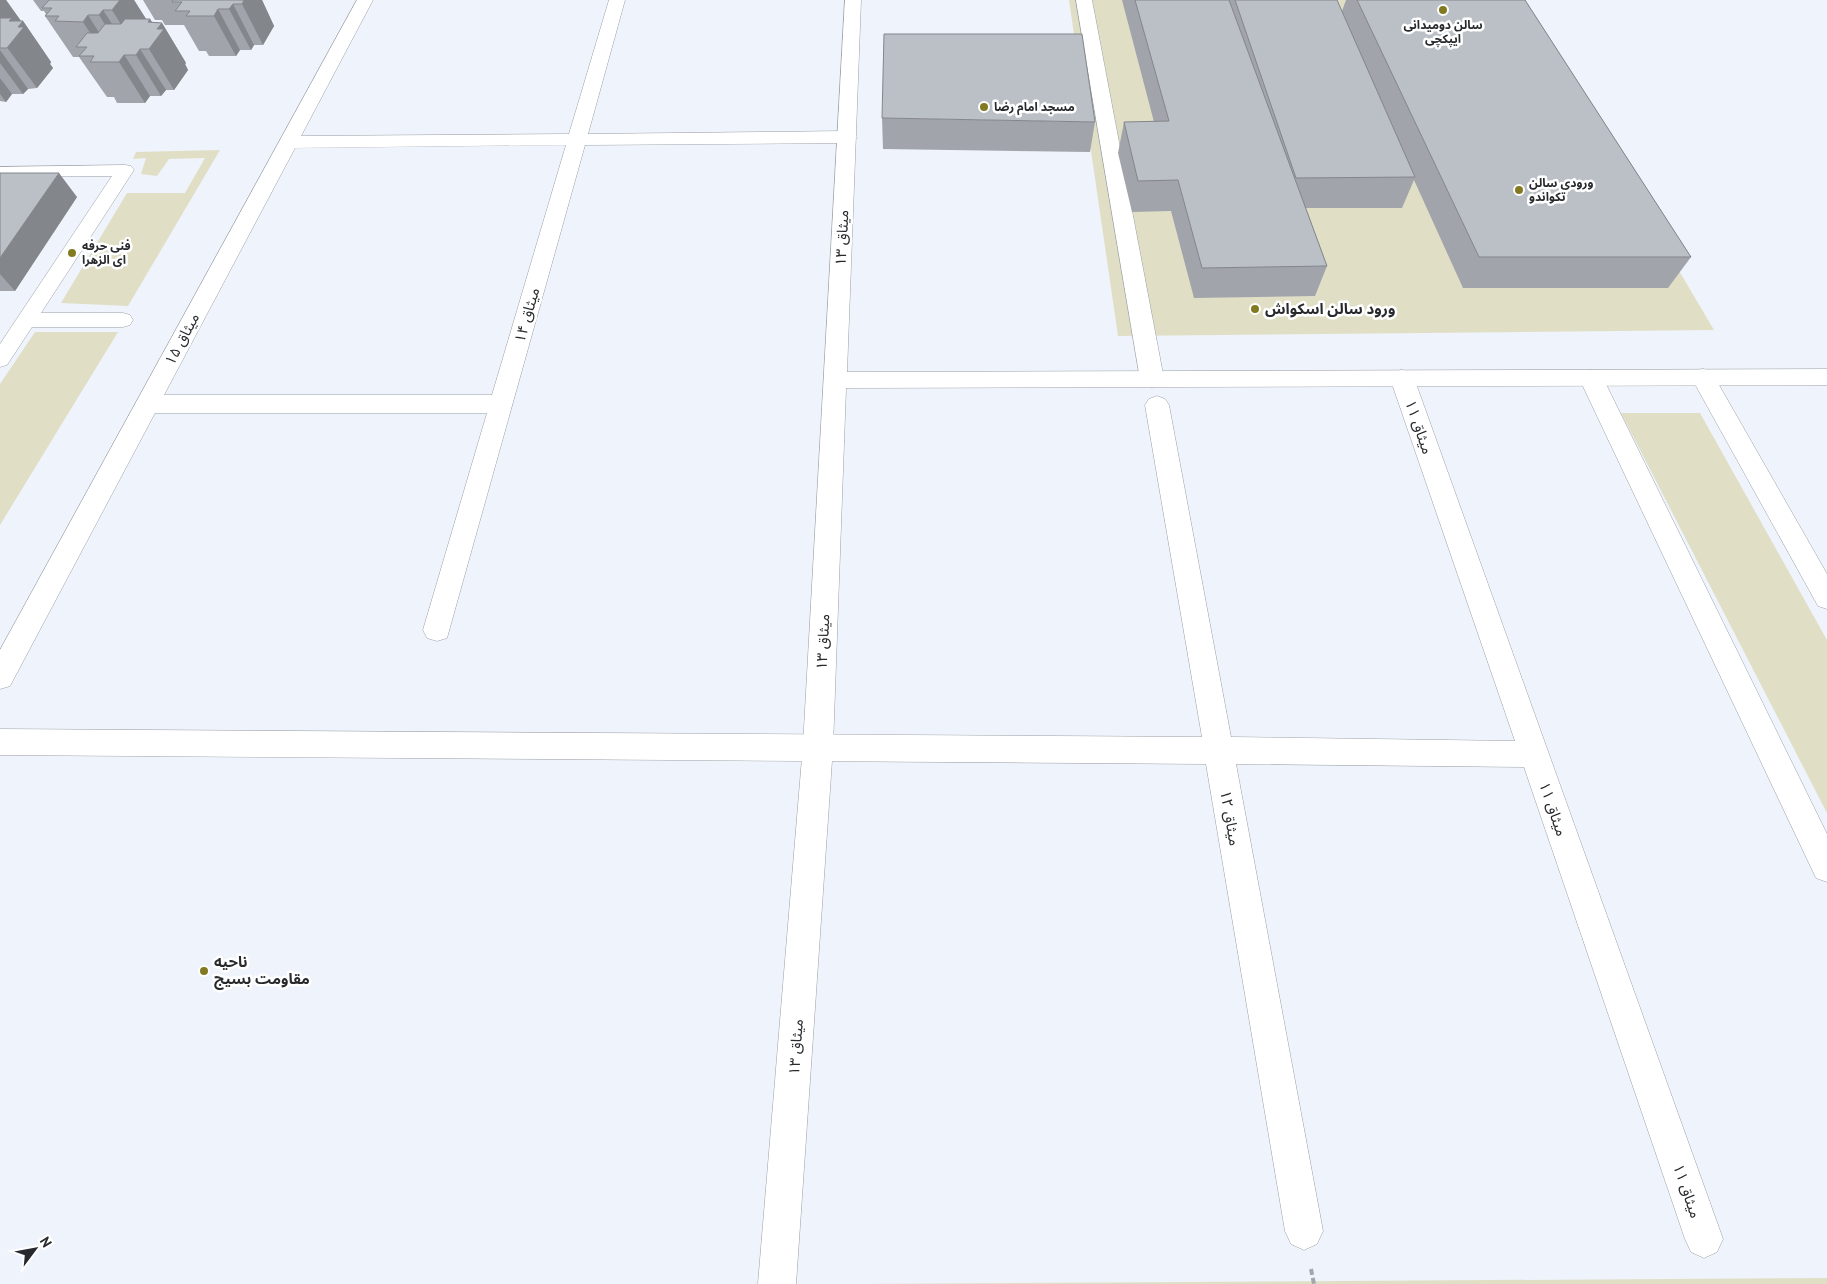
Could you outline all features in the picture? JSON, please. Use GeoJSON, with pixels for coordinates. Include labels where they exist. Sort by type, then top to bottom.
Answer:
{"type":"FeatureCollection","features":[{"type":"Feature","properties":{"kind":"street","name":"میثاق ۱۵"},"geometry":{"type":"LineString","coordinates":[[0,677],[365,0]]}},
{"type":"Feature","properties":{"kind":"street","name":"میثاق ۱۴"},"geometry":{"type":"LineString","coordinates":[[437,630],[617,0]]}},
{"type":"Feature","properties":{"kind":"street","name":"میثاق ۱۳"},"geometry":{"type":"LineString","coordinates":[[777,1284],[818,746],[853,0]]}},
{"type":"Feature","properties":{"kind":"street","name":"میثاق ۱۲"},"geometry":{"type":"LineString","coordinates":[[1084,0],[1304,1232]]}},
{"type":"Feature","properties":{"kind":"street"},"geometry":{"type":"LineString","coordinates":[[288,142],[847,137]]}},
{"type":"Feature","properties":{"kind":"street"},"geometry":{"type":"LineString","coordinates":[[835,380],[1154,392],[1402,378],[1827,377]]}},
{"type":"Feature","properties":{"kind":"street","name":"میثاق ۱۱"},"geometry":{"type":"LineString","coordinates":[[1402,378],[1704,1239]]}},
{"type":"Feature","properties":{"kind":"street"},"geometry":{"type":"LineString","coordinates":[[1591,378],[1827,867]]}},
{"type":"Feature","properties":{"kind":"street"},"geometry":{"type":"LineString","coordinates":[[1703,378],[1827,598]]}},
{"type":"Feature","properties":{"kind":"street"},"geometry":{"type":"LineString","coordinates":[[147,404],[501,404]]}},
{"type":"Feature","properties":{"kind":"street"},"geometry":{"type":"LineString","coordinates":[[0,742],[1218,749],[1534,754]]}},
{"type":"Feature","properties":{"kind":"lane"},"geometry":{"type":"LineString","coordinates":[[0,172],[125,170],[0,360]]}},
{"type":"Feature","properties":{"kind":"lane"},"geometry":{"type":"LineString","coordinates":[[27,320],[123,320]]}},
{"type":"Feature","properties":{"kind":"green space"},"geometry":{"type":"Polygon","coordinates":[[[1069,0],[1519,0],[1714,330],[1118,336],[1069,0]]]}},
{"type":"Feature","properties":{"kind":"green space"},"geometry":{"type":"Polygon","coordinates":[[[220,150],[128,306],[61,303],[127,193],[185,193],[205,158],[169,159],[157,176],[141,174],[146,158],[133,159],[136,152],[220,150]]]}},
{"type":"Feature","properties":{"kind":"green space"},"geometry":{"type":"Polygon","coordinates":[[[35,332],[118,332],[0,525],[0,384],[35,332]]]}},
{"type":"Feature","properties":{"kind":"green space"},"geometry":{"type":"Polygon","coordinates":[[[1621,413],[1700,413],[1827,640],[1827,813],[1621,413]]]}},
{"type":"Feature","properties":{"kind":"green space"},"geometry":{"type":"Polygon","coordinates":[[[1827,1278],[1827,1284],[861,1284],[1827,1278]]]}},
{"type":"Feature","properties":{"kind":"building"},"geometry":{"type":"Polygon","coordinates":[[[49,0],[120,0],[112,10],[103,10],[99,15],[88,15],[83,22],[55,21],[59,16],[45,16],[52,8],[42,8],[49,0]]]}},
{"type":"Feature","properties":{"kind":"building"},"geometry":{"type":"Polygon","coordinates":[[[173,0],[244,0],[242,4],[233,4],[229,9],[218,9],[214,16],[186,16],[190,11],[175,11],[182,2],[172,2],[173,0]]]}},
{"type":"Feature","properties":{"kind":"building"},"geometry":{"type":"Polygon","coordinates":[[[1135,0],[1229,0],[1327,266],[1202,268],[1178,180],[1138,181],[1124,122],[1169,121],[1135,0]]]}},
{"type":"Feature","properties":{"kind":"building"},"geometry":{"type":"Polygon","coordinates":[[[1235,0],[1337,0],[1415,177],[1296,178],[1235,0]]]}},
{"type":"Feature","properties":{"kind":"building"},"geometry":{"type":"Polygon","coordinates":[[[1357,0],[1525,0],[1691,257],[1479,257],[1357,0]]]}},
{"type":"Feature","properties":{"kind":"building"},"geometry":{"type":"Polygon","coordinates":[[[0,18],[12,18],[9,21],[23,21],[18,27],[24,27],[7,48],[0,48],[0,18]]]}},
{"type":"Feature","properties":{"kind":"building"},"geometry":{"type":"Polygon","coordinates":[[[125,19],[150,19],[148,22],[162,23],[157,29],[164,29],[149,49],[140,49],[136,55],[124,55],[119,62],[90,62],[94,56],[79,56],[87,47],[76,47],[87,33],[98,33],[105,24],[121,24],[125,19]]]}},
{"type":"Feature","properties":{"kind":"building","name":"مسجد امام رضا"},"geometry":{"type":"Polygon","coordinates":[[[884,34],[1082,34],[1095,122],[882,118],[884,34]]]}},
{"type":"Feature","properties":{"kind":"building"},"geometry":{"type":"Polygon","coordinates":[[[0,173],[59,173],[0,258],[0,173]]]}},
{"type":"Feature","properties":{"kind":"place","name":"سالن دومیدانی ایپکچی"},"geometry":{"type":"Point","coordinates":[1443,10]}},
{"type":"Feature","properties":{"kind":"place","name":"مسجد امام رضا"},"geometry":{"type":"Point","coordinates":[984,107]}},
{"type":"Feature","properties":{"kind":"place","name":"ورودی سالن تکواندو"},"geometry":{"type":"Point","coordinates":[1519,190]}},
{"type":"Feature","properties":{"kind":"place","name":"فنی حرفه ای الزهرا"},"geometry":{"type":"Point","coordinates":[72,253]}},
{"type":"Feature","properties":{"kind":"place","name":"ورود سالن اسکواش"},"geometry":{"type":"Point","coordinates":[1255,309]}},
{"type":"Feature","properties":{"kind":"place","name":"ناحیه مقاومت بسیج"},"geometry":{"type":"Point","coordinates":[204,971]}}]}
